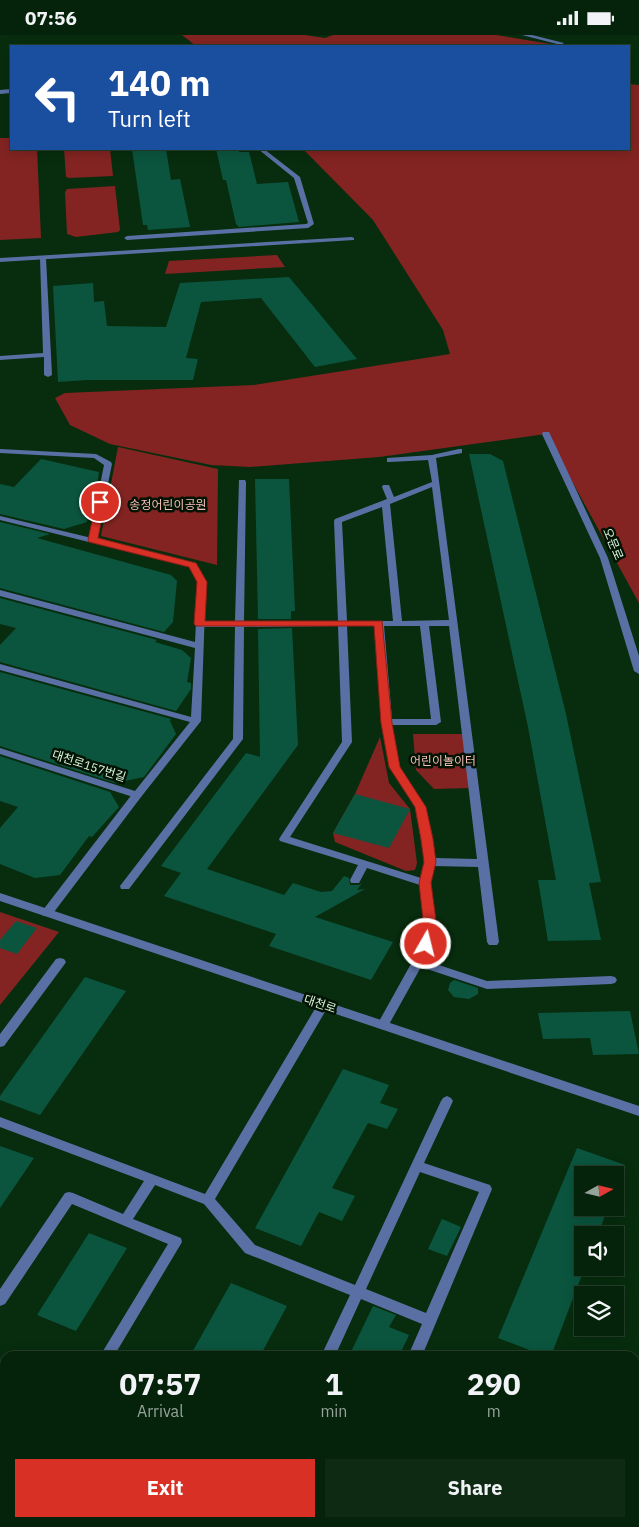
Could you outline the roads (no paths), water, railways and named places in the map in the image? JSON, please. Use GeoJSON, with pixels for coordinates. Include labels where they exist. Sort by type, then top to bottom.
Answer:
{"type":"FeatureCollection","features":[{"type":"Feature","properties":{"kind":"street"},"geometry":{"type":"LineString","coordinates":[[525,35],[561,43]]}},
{"type":"Feature","properties":{"kind":"street"},"geometry":{"type":"LineString","coordinates":[[0,92],[10,92]]}},
{"type":"Feature","properties":{"kind":"street"},"geometry":{"type":"LineString","coordinates":[[127,237],[308,226],[311,224],[297,177],[263,150]]}},
{"type":"Feature","properties":{"kind":"street"},"geometry":{"type":"LineString","coordinates":[[0,260],[352,239]]}},
{"type":"Feature","properties":{"kind":"street"},"geometry":{"type":"LineString","coordinates":[[43,258],[48,375]]}},
{"type":"Feature","properties":{"kind":"street"},"geometry":{"type":"LineString","coordinates":[[0,358],[47,355]]}},
{"type":"Feature","properties":{"kind":"street","name":"오문로"},"geometry":{"type":"LineString","coordinates":[[546,434],[604,558],[639,671]]}},
{"type":"Feature","properties":{"kind":"street"},"geometry":{"type":"LineString","coordinates":[[0,451],[96,456],[108,464],[93,540]]}},
{"type":"Feature","properties":{"kind":"street"},"geometry":{"type":"LineString","coordinates":[[390,460],[432,457],[458,451]]}},
{"type":"Feature","properties":{"kind":"street"},"geometry":{"type":"LineString","coordinates":[[432,457],[493,943]]}},
{"type":"Feature","properties":{"kind":"street"},"geometry":{"type":"LineString","coordinates":[[125,885],[238,739],[242,482]]}},
{"type":"Feature","properties":{"kind":"street"},"geometry":{"type":"LineString","coordinates":[[425,883],[284,839],[347,742],[338,521],[436,483]]}},
{"type":"Feature","properties":{"kind":"street"},"geometry":{"type":"LineString","coordinates":[[386,487],[389,501],[398,623]]}},
{"type":"Feature","properties":{"kind":"street"},"geometry":{"type":"LineString","coordinates":[[0,518],[193,565],[202,582],[196,721],[0,667]]}},
{"type":"Feature","properties":{"kind":"street"},"geometry":{"type":"LineString","coordinates":[[0,593],[198,646]]}},
{"type":"Feature","properties":{"kind":"street"},"geometry":{"type":"LineString","coordinates":[[379,623],[387,723],[394,767],[420,807],[430,862],[425,883],[430,928],[418,962],[383,1025]]}},
{"type":"Feature","properties":{"kind":"street"},"geometry":{"type":"LineString","coordinates":[[387,723],[436,722],[424,623]]}},
{"type":"Feature","properties":{"kind":"street"},"geometry":{"type":"LineString","coordinates":[[199,624],[453,623]]}},
{"type":"Feature","properties":{"kind":"street","name":"대천로157번길"},"geometry":{"type":"LineString","coordinates":[[0,751],[137,795],[196,721]]}},
{"type":"Feature","properties":{"kind":"street"},"geometry":{"type":"LineString","coordinates":[[47,913],[137,795]]}},
{"type":"Feature","properties":{"kind":"street"},"geometry":{"type":"LineString","coordinates":[[430,862],[483,863]]}},
{"type":"Feature","properties":{"kind":"street"},"geometry":{"type":"LineString","coordinates":[[356,880],[364,863]]}},
{"type":"Feature","properties":{"kind":"street","name":"대천로"},"geometry":{"type":"LineString","coordinates":[[0,897],[639,1111]]}},
{"type":"Feature","properties":{"kind":"street"},"geometry":{"type":"LineString","coordinates":[[418,962],[487,985],[610,980]]}},
{"type":"Feature","properties":{"kind":"street"},"geometry":{"type":"LineString","coordinates":[[0,1043],[60,963]]}},
{"type":"Feature","properties":{"kind":"street"},"geometry":{"type":"LineString","coordinates":[[208,1200],[323,1005]]}},
{"type":"Feature","properties":{"kind":"street"},"geometry":{"type":"LineString","coordinates":[[330,1351],[447,1101]]}},
{"type":"Feature","properties":{"kind":"street"},"geometry":{"type":"LineString","coordinates":[[0,1122],[208,1200],[250,1249],[430,1321]]}},
{"type":"Feature","properties":{"kind":"street"},"geometry":{"type":"LineString","coordinates":[[417,1166],[486,1189],[417,1351]]}},
{"type":"Feature","properties":{"kind":"street"},"geometry":{"type":"LineString","coordinates":[[125,1221],[152,1179]]}},
{"type":"Feature","properties":{"kind":"street"},"geometry":{"type":"LineString","coordinates":[[0,1300],[69,1197],[176,1242],[110,1351]]}},
{"type":"Feature","properties":{"kind":"park label","name":"송정어린이공원"},"geometry":{"type":"Point","coordinates":[168,505]}},
{"type":"Feature","properties":{"kind":"park label","name":"어린이놀이터"},"geometry":{"type":"Point","coordinates":[443,761]}}]}
